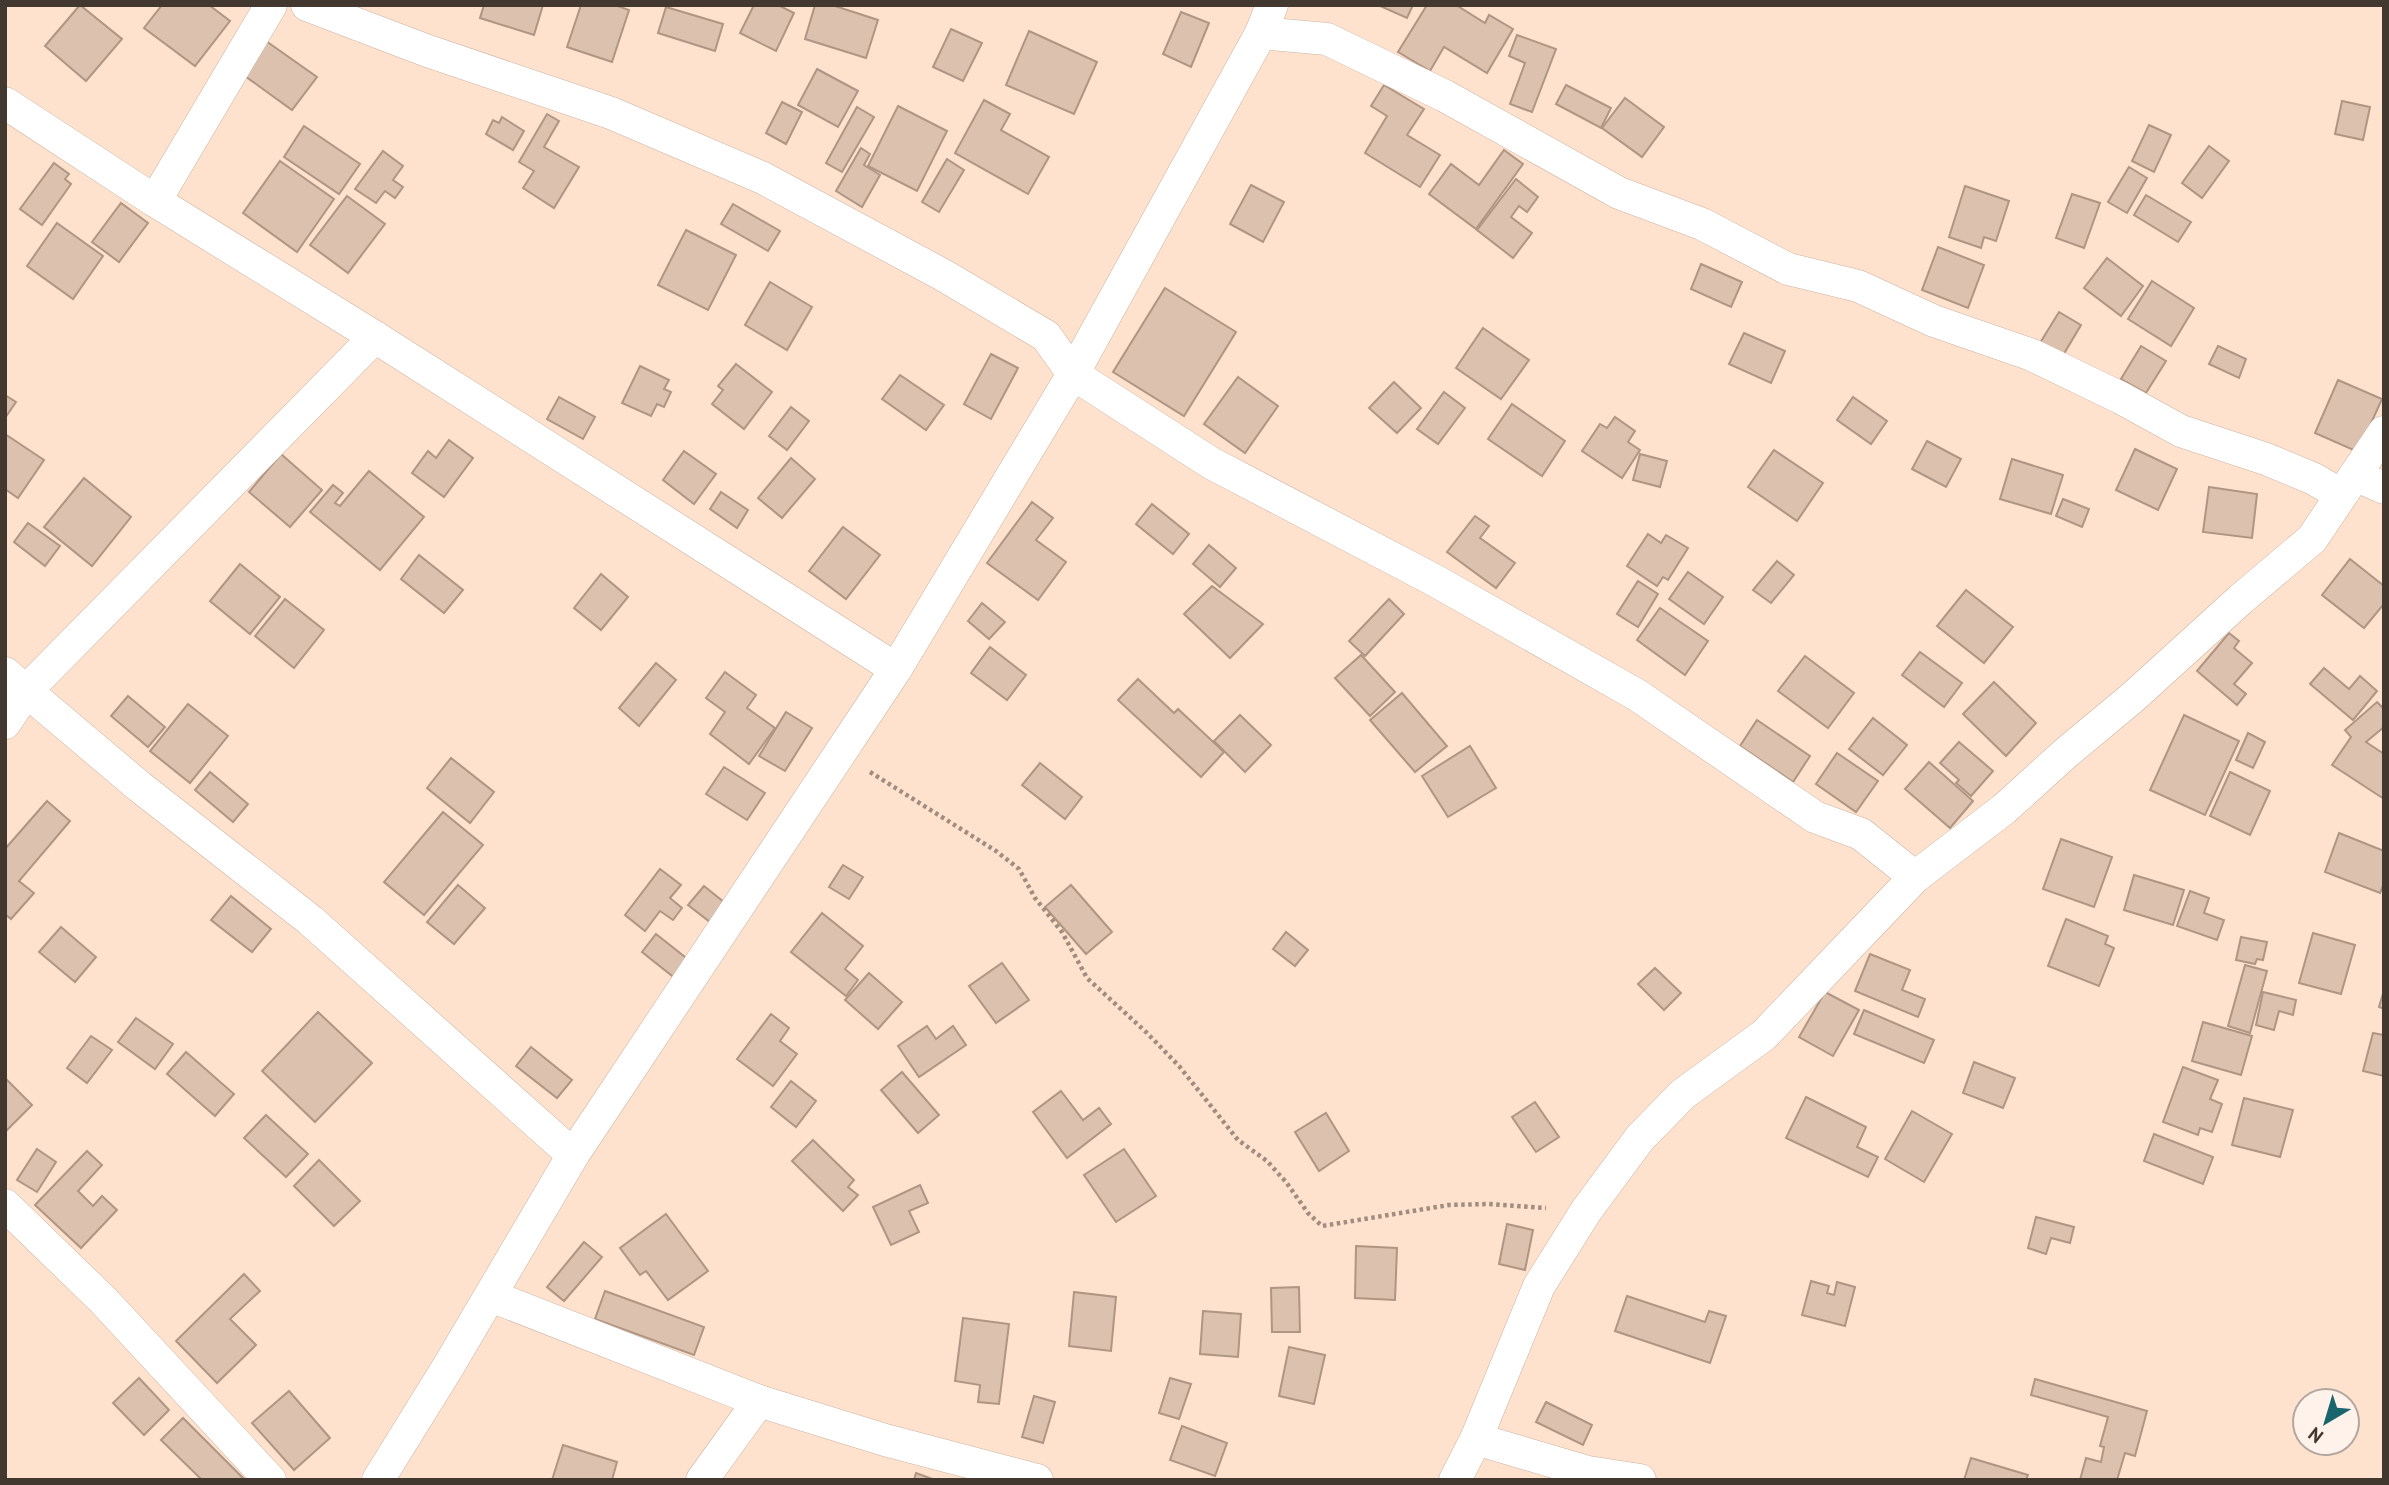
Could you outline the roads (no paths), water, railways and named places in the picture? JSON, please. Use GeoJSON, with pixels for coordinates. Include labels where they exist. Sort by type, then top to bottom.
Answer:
{"type":"FeatureCollection","features":[{"type":"Feature","properties":{"kind":"street"},"geometry":{"type":"LineString","coordinates":[[155,201],[271,5]]}},
{"type":"Feature","properties":{"kind":"street"},"geometry":{"type":"LineString","coordinates":[[307,5],[425,50],[611,113],[763,178],[943,275],[1046,336],[1073,373],[1211,463],[1434,580],[1637,695],[1815,817],[1861,834],[1915,877]]}},
{"type":"Feature","properties":{"kind":"street"},"geometry":{"type":"LineString","coordinates":[[378,1480],[491,1296],[573,1155],[896,669],[1073,373],[1267,19],[1327,39],[1445,96],[1619,193],[1702,224],[1788,269],[1858,286],[1934,321],[2032,355],[2121,398],[2181,431],[2266,459],[2314,479],[2384,488]]}},
{"type":"Feature","properties":{"kind":"street"},"geometry":{"type":"LineString","coordinates":[[5,103],[155,201],[376,337],[896,669]]}},
{"type":"Feature","properties":{"kind":"street"},"geometry":{"type":"LineString","coordinates":[[5,723],[16,681],[376,337]]}},
{"type":"Feature","properties":{"kind":"street"},"geometry":{"type":"LineString","coordinates":[[1455,1480],[1476,1439],[1539,1286],[1586,1211],[1640,1138],[1683,1094],[1764,1035],[1915,877],[2004,809],[2312,539],[2384,432]]}},
{"type":"Feature","properties":{"kind":"street"},"geometry":{"type":"LineString","coordinates":[[16,681],[140,787],[310,920],[573,1155]]}},
{"type":"Feature","properties":{"kind":"street"},"geometry":{"type":"LineString","coordinates":[[5,1205],[104,1301],[270,1480]]}},
{"type":"Feature","properties":{"kind":"street"},"geometry":{"type":"LineString","coordinates":[[491,1296],[759,1401],[885,1440],[1037,1480]]}},
{"type":"Feature","properties":{"kind":"street"},"geometry":{"type":"LineString","coordinates":[[702,1480],[759,1401]]}},
{"type":"Feature","properties":{"kind":"street"},"geometry":{"type":"LineString","coordinates":[[1476,1439],[1588,1472],[1640,1480]]}}]}
